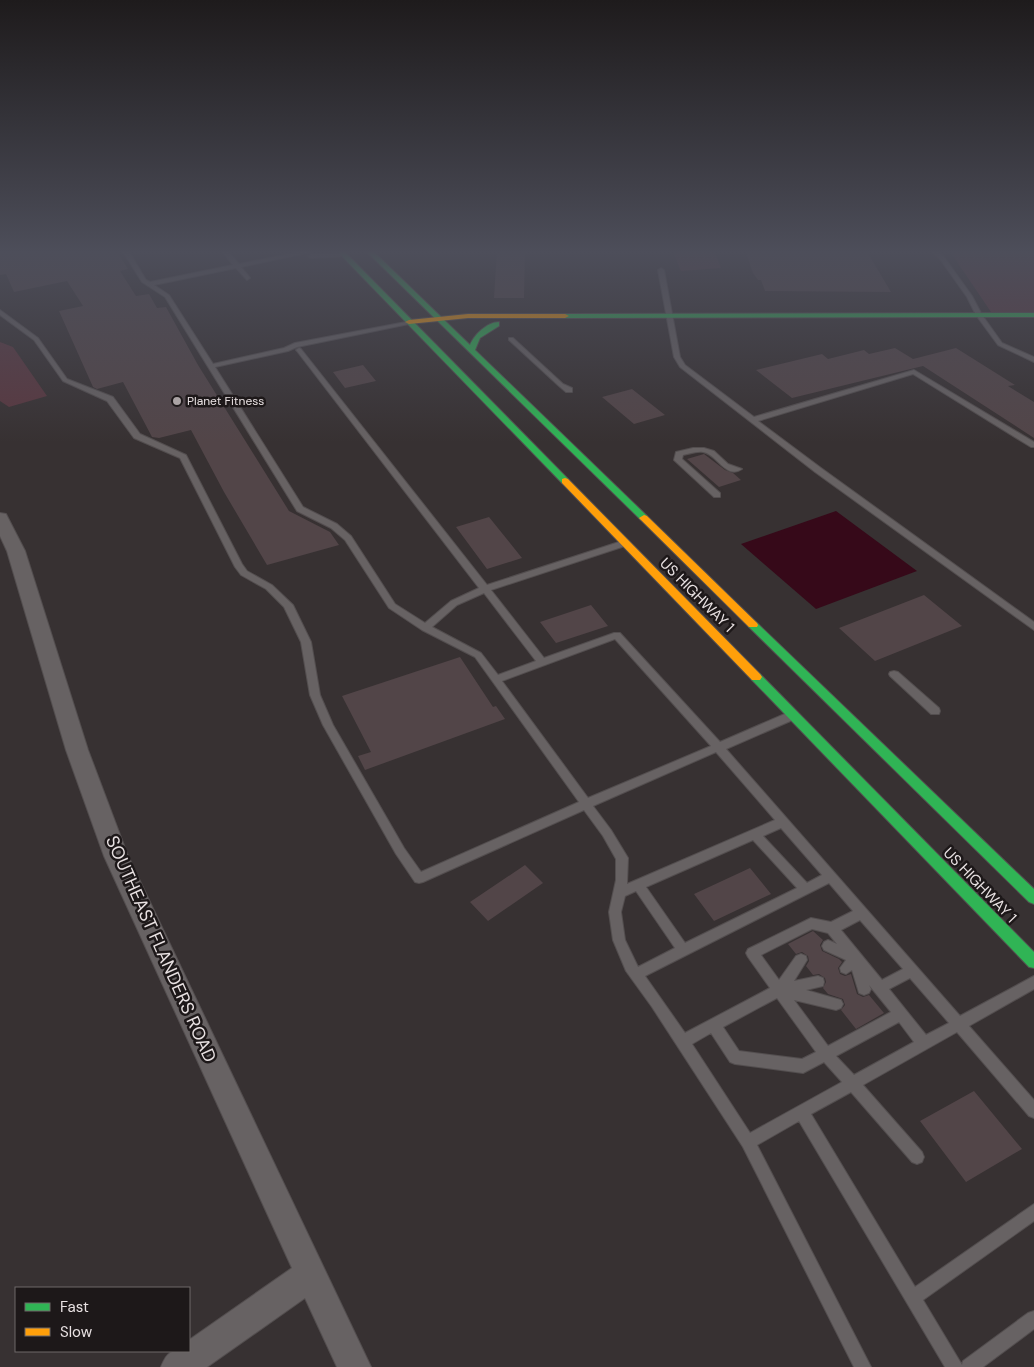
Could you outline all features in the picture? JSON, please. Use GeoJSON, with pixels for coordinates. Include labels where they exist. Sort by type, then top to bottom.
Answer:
{"type":"FeatureCollection","features":[{"type":"Feature","properties":{"kind":"main road","name":"US HIGHWAY 1"},"geometry":{"type":"LineString","coordinates":[[400,314],[795,715],[1034,962]]}},
{"type":"Feature","properties":{"kind":"main road","name":"US HIGHWAY 1"},"geometry":{"type":"LineString","coordinates":[[434,314],[1034,898]]}},
{"type":"Feature","properties":{"kind":"main road"},"geometry":{"type":"LineString","coordinates":[[411,325],[468,316],[669,319],[982,319],[1034,315]]}},
{"type":"Feature","properties":{"kind":"main road"},"geometry":{"type":"LineString","coordinates":[[442,321],[496,324],[669,319]]}},
{"type":"Feature","properties":{"kind":"main road"},"geometry":{"type":"LineString","coordinates":[[982,319],[1034,323]]}},
{"type":"Feature","properties":{"kind":"main road"},"geometry":{"type":"LineString","coordinates":[[471,351],[477,337],[496,324]]}},
{"type":"Feature","properties":{"kind":"main road"},"geometry":{"type":"LineString","coordinates":[[987,913],[1018,931]]}},
{"type":"Feature","properties":{"kind":"street","name":"SOUTHEAST FLANDERS ROAD"},"geometry":{"type":"LineString","coordinates":[[0,518],[8,553],[116,856],[354,1367]]}},
{"type":"Feature","properties":{"kind":"street"},"geometry":{"type":"LineString","coordinates":[[178,1367],[310,1275]]}},
{"type":"Feature","properties":{"kind":"lane"},"geometry":{"type":"LineString","coordinates":[[2,314],[36,339],[65,380],[110,399],[137,436],[183,457],[238,565],[244,573],[269,587],[288,605],[306,642],[315,695],[328,725],[400,851],[419,878],[795,715]]}},
{"type":"Feature","properties":{"kind":"lane"},"geometry":{"type":"LineString","coordinates":[[178,314],[300,509],[334,526],[348,538],[392,606],[425,628],[478,655],[586,804],[622,858],[622,880],[615,912],[619,940],[636,974],[658,1003],[748,1142],[862,1367]]}},
{"type":"Feature","properties":{"kind":"lane"},"geometry":{"type":"LineString","coordinates":[[668,314],[677,357],[682,366],[818,470],[1034,626]]}},
{"type":"Feature","properties":{"kind":"lane"},"geometry":{"type":"LineString","coordinates":[[979,314],[1000,344],[1034,360]]}},
{"type":"Feature","properties":{"kind":"lane"},"geometry":{"type":"LineString","coordinates":[[211,366],[286,350],[304,343],[411,325]]}},
{"type":"Feature","properties":{"kind":"lane"},"geometry":{"type":"LineString","coordinates":[[286,350],[299,350],[411,325]]}},
{"type":"Feature","properties":{"kind":"lane"},"geometry":{"type":"LineString","coordinates":[[511,339],[561,385],[569,390]]}},
{"type":"Feature","properties":{"kind":"lane"},"geometry":{"type":"LineString","coordinates":[[299,350],[542,662]]}},
{"type":"Feature","properties":{"kind":"lane"},"geometry":{"type":"LineString","coordinates":[[752,420],[914,372],[1034,445]]}},
{"type":"Feature","properties":{"kind":"lane"},"geometry":{"type":"LineString","coordinates":[[717,495],[678,460],[679,454],[694,449],[711,451],[729,467],[738,469]]}},
{"type":"Feature","properties":{"kind":"lane"},"geometry":{"type":"LineString","coordinates":[[425,628],[454,603],[485,589],[625,543]]}},
{"type":"Feature","properties":{"kind":"lane"},"geometry":{"type":"LineString","coordinates":[[496,679],[617,635],[718,747],[957,1025],[1034,1111]]}},
{"type":"Feature","properties":{"kind":"lane"},"geometry":{"type":"LineString","coordinates":[[894,674],[935,711]]}},
{"type":"Feature","properties":{"kind":"lane"},"geometry":{"type":"LineString","coordinates":[[619,893],[782,822]]}},
{"type":"Feature","properties":{"kind":"lane"},"geometry":{"type":"LineString","coordinates":[[755,834],[805,889]]}},
{"type":"Feature","properties":{"kind":"lane"},"geometry":{"type":"LineString","coordinates":[[636,974],[830,877]]}},
{"type":"Feature","properties":{"kind":"lane"},"geometry":{"type":"LineString","coordinates":[[638,885],[683,950]]}},
{"type":"Feature","properties":{"kind":"lane"},"geometry":{"type":"LineString","coordinates":[[832,928],[861,913]]}},
{"type":"Feature","properties":{"kind":"lane"},"geometry":{"type":"LineString","coordinates":[[917,1157],[826,1054],[752,953],[811,923],[832,928],[924,1043]]}},
{"type":"Feature","properties":{"kind":"lane"},"geometry":{"type":"LineString","coordinates":[[828,946],[856,958]]}},
{"type":"Feature","properties":{"kind":"lane"},"geometry":{"type":"LineString","coordinates":[[846,968],[856,958]]}},
{"type":"Feature","properties":{"kind":"lane"},"geometry":{"type":"LineString","coordinates":[[856,958],[864,989]]}},
{"type":"Feature","properties":{"kind":"lane"},"geometry":{"type":"LineString","coordinates":[[780,990],[801,960]]}},
{"type":"Feature","properties":{"kind":"lane"},"geometry":{"type":"LineString","coordinates":[[879,988],[911,971]]}},
{"type":"Feature","properties":{"kind":"lane"},"geometry":{"type":"LineString","coordinates":[[682,1042],[780,990],[818,982]]}},
{"type":"Feature","properties":{"kind":"lane"},"geometry":{"type":"LineString","coordinates":[[748,1142],[1034,982]]}},
{"type":"Feature","properties":{"kind":"lane"},"geometry":{"type":"LineString","coordinates":[[780,990],[836,1004]]}},
{"type":"Feature","properties":{"kind":"lane"},"geometry":{"type":"LineString","coordinates":[[714,1026],[735,1057],[803,1066],[901,1014]]}},
{"type":"Feature","properties":{"kind":"lane"},"geometry":{"type":"LineString","coordinates":[[802,1112],[954,1367]]}},
{"type":"Feature","properties":{"kind":"lane"},"geometry":{"type":"LineString","coordinates":[[913,1298],[1034,1212]]}},
{"type":"Feature","properties":{"kind":"lane"},"geometry":{"type":"LineString","coordinates":[[969,1367],[1034,1319]]}},
{"type":"Feature","properties":{"kind":"shaded area"},"geometry":{"type":"Polygon","coordinates":[[[0,342],[13,347],[47,396],[9,407],[0,401],[0,342]]]}},
{"type":"Feature","properties":{"kind":"shaded area"},"geometry":{"type":"Polygon","coordinates":[[[836,511],[917,571],[816,609],[741,544],[836,511]]]}},
{"type":"Feature","properties":{"kind":"building"},"geometry":{"type":"Polygon","coordinates":[[[60,314],[170,314],[198,365],[289,511],[330,532],[339,545],[267,565],[224,492],[191,430],[159,438],[152,437],[123,382],[97,389],[93,387],[60,314]]]}},
{"type":"Feature","properties":{"kind":"building"},"geometry":{"type":"Polygon","coordinates":[[[895,348],[913,359],[956,348],[1015,385],[1008,386],[1034,402],[1034,438],[923,366],[792,398],[756,370],[822,354],[828,359],[864,350],[869,354],[895,348]]]}},
{"type":"Feature","properties":{"kind":"building"},"geometry":{"type":"Polygon","coordinates":[[[363,365],[376,381],[345,388],[333,372],[363,365]]]}},
{"type":"Feature","properties":{"kind":"building"},"geometry":{"type":"Polygon","coordinates":[[[632,389],[665,415],[634,424],[602,397],[632,389]]]}},
{"type":"Feature","properties":{"kind":"building"},"geometry":{"type":"Polygon","coordinates":[[[704,454],[741,480],[719,487],[687,459],[704,454]]]}},
{"type":"Feature","properties":{"kind":"building"},"geometry":{"type":"Polygon","coordinates":[[[489,517],[522,558],[487,569],[456,527],[489,517]]]}},
{"type":"Feature","properties":{"kind":"building"},"geometry":{"type":"Polygon","coordinates":[[[924,595],[962,626],[875,661],[839,628],[924,595]]]}},
{"type":"Feature","properties":{"kind":"building"},"geometry":{"type":"Polygon","coordinates":[[[591,605],[608,626],[556,643],[540,622],[591,605]]]}},
{"type":"Feature","properties":{"kind":"building"},"geometry":{"type":"Polygon","coordinates":[[[460,657],[493,707],[496,706],[505,719],[365,770],[358,756],[371,752],[342,696],[460,657]]]}},
{"type":"Feature","properties":{"kind":"building"},"geometry":{"type":"Polygon","coordinates":[[[525,865],[543,883],[488,921],[470,902],[525,865]]]}},
{"type":"Feature","properties":{"kind":"building"},"geometry":{"type":"Polygon","coordinates":[[[750,868],[771,894],[714,921],[694,894],[750,868]]]}},
{"type":"Feature","properties":{"kind":"building"},"geometry":{"type":"Polygon","coordinates":[[[813,931],[823,940],[820,945],[822,951],[842,962],[838,968],[840,974],[845,976],[851,974],[857,994],[863,997],[869,995],[884,1013],[856,1029],[841,1010],[845,1005],[843,999],[828,994],[823,988],[826,982],[825,978],[819,974],[813,975],[806,966],[809,961],[808,956],[802,952],[796,954],[788,944],[813,931]]]}},
{"type":"Feature","properties":{"kind":"building"},"geometry":{"type":"Polygon","coordinates":[[[974,1091],[1022,1149],[966,1182],[920,1121],[974,1091]]]}},
{"type":"Feature","properties":{"kind":"traffic: fast"},"geometry":{"type":"LineString","coordinates":[[401,314],[565,481]]}},
{"type":"Feature","properties":{"kind":"traffic: fast"},"geometry":{"type":"LineString","coordinates":[[434,314],[644,518]]}},
{"type":"Feature","properties":{"kind":"traffic: fast"},"geometry":{"type":"LineString","coordinates":[[565,316],[1034,315]]}},
{"type":"Feature","properties":{"kind":"traffic: fast"},"geometry":{"type":"LineString","coordinates":[[471,351],[477,337],[496,324]]}},
{"type":"Feature","properties":{"kind":"traffic: fast"},"geometry":{"type":"LineString","coordinates":[[753,625],[1034,898]]}},
{"type":"Feature","properties":{"kind":"traffic: fast"},"geometry":{"type":"LineString","coordinates":[[756,677],[1034,962]]}},
{"type":"Feature","properties":{"kind":"traffic: slow"},"geometry":{"type":"LineString","coordinates":[[409,322],[468,316],[565,316]]}},
{"type":"Feature","properties":{"kind":"traffic: slow"},"geometry":{"type":"LineString","coordinates":[[565,481],[756,677]]}},
{"type":"Feature","properties":{"kind":"traffic: slow"},"geometry":{"type":"LineString","coordinates":[[644,518],[753,625]]}},
{"type":"Feature","properties":{"kind":"place","name":"Planet Fitness"},"geometry":{"type":"Point","coordinates":[177,401]}}]}
